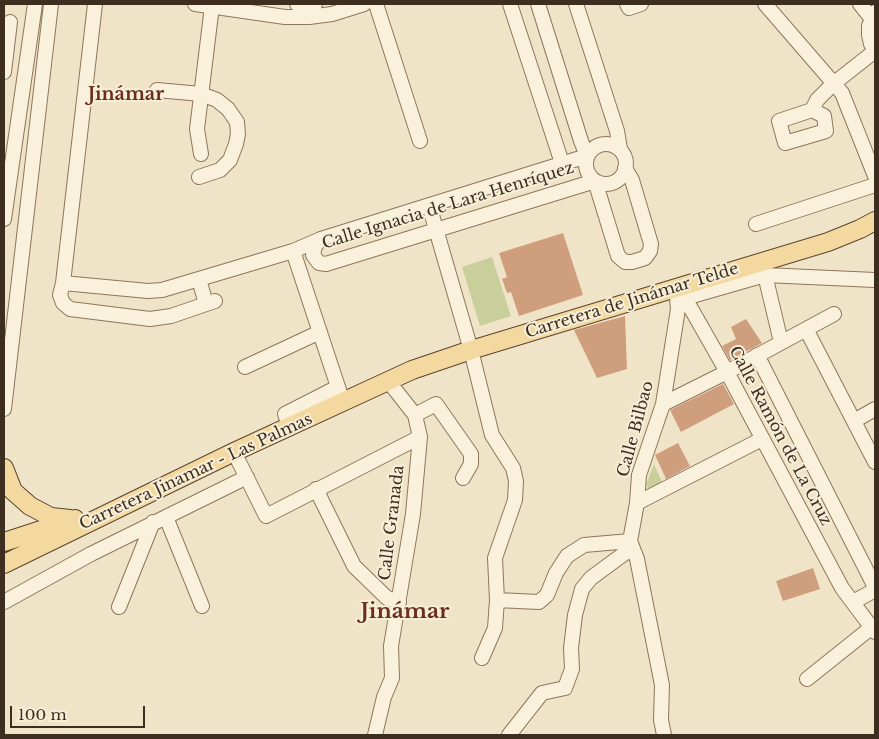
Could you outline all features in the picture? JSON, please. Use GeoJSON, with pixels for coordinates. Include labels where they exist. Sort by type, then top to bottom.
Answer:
{"type":"FeatureCollection","features":[{"type":"Feature","properties":{"kind":"main road","name":"Carretera de Jinámar Telde"},"geometry":{"type":"LineString","coordinates":[[389,382],[419,368],[471,350],[680,293],[828,242],[875,221]]}},
{"type":"Feature","properties":{"kind":"main road","name":"Carretera Jinamar - Las Palmas"},"geometry":{"type":"LineString","coordinates":[[4,564],[289,427],[340,395],[389,382]]}},
{"type":"Feature","properties":{"kind":"main road"},"geometry":{"type":"LineString","coordinates":[[4,468],[13,490],[30,506],[51,517],[75,519]]}},
{"type":"Feature","properties":{"kind":"main road"},"geometry":{"type":"LineString","coordinates":[[4,542],[130,503]]}},
{"type":"Feature","properties":{"kind":"street"},"geometry":{"type":"LineString","coordinates":[[4,219],[6,181],[35,4]]}},
{"type":"Feature","properties":{"kind":"street"},"geometry":{"type":"LineString","coordinates":[[4,409],[51,4]]}},
{"type":"Feature","properties":{"kind":"street"},"geometry":{"type":"LineString","coordinates":[[47,37],[56,4]]}},
{"type":"Feature","properties":{"kind":"street"},"geometry":{"type":"LineString","coordinates":[[95,4],[63,283],[60,295],[63,303],[70,309],[150,319],[171,316],[211,302],[199,279]]}},
{"type":"Feature","properties":{"kind":"street"},"geometry":{"type":"LineString","coordinates":[[195,4],[285,17],[309,17],[332,14],[364,4]]}},
{"type":"Feature","properties":{"kind":"street"},"geometry":{"type":"LineString","coordinates":[[285,17],[293,4]]}},
{"type":"Feature","properties":{"kind":"street"},"geometry":{"type":"LineString","coordinates":[[297,4],[309,17]]}},
{"type":"Feature","properties":{"kind":"street"},"geometry":{"type":"LineString","coordinates":[[309,17],[315,4]]}},
{"type":"Feature","properties":{"kind":"street"},"geometry":{"type":"LineString","coordinates":[[320,4],[332,14]]}},
{"type":"Feature","properties":{"kind":"street"},"geometry":{"type":"LineString","coordinates":[[376,4],[420,141]]}},
{"type":"Feature","properties":{"kind":"street"},"geometry":{"type":"LineString","coordinates":[[510,4],[562,163]]}},
{"type":"Feature","properties":{"kind":"street"},"geometry":{"type":"LineString","coordinates":[[538,4],[587,156],[588,174],[595,181],[604,184],[614,182],[621,177],[626,168]]}},
{"type":"Feature","properties":{"kind":"street"},"geometry":{"type":"LineString","coordinates":[[576,4],[651,244],[650,252],[645,258],[625,262],[618,256],[595,181]]}},
{"type":"Feature","properties":{"kind":"street"},"geometry":{"type":"LineString","coordinates":[[765,4],[842,94],[875,176]]}},
{"type":"Feature","properties":{"kind":"street"},"geometry":{"type":"LineString","coordinates":[[812,110],[817,100],[833,84],[875,51],[869,35],[869,26],[873,15],[860,4]]}},
{"type":"Feature","properties":{"kind":"street"},"geometry":{"type":"LineString","coordinates":[[201,154],[197,129],[212,6]]}},
{"type":"Feature","properties":{"kind":"street"},"geometry":{"type":"LineString","coordinates":[[4,72],[10,22]]}},
{"type":"Feature","properties":{"kind":"street"},"geometry":{"type":"LineString","coordinates":[[157,90],[201,94],[217,100],[228,109],[236,122],[238,134],[230,160],[220,170],[199,177]]}},
{"type":"Feature","properties":{"kind":"street"},"geometry":{"type":"LineString","coordinates":[[587,156],[593,148],[602,144],[611,144],[620,149]]}},
{"type":"Feature","properties":{"kind":"street","name":"Calle Ignacia de Lara Henríquez"},"geometry":{"type":"LineString","coordinates":[[587,156],[321,239],[315,246],[313,255],[319,263],[326,264],[595,181]]}},
{"type":"Feature","properties":{"kind":"street"},"geometry":{"type":"LineString","coordinates":[[756,224],[875,185]]}},
{"type":"Feature","properties":{"kind":"street"},"geometry":{"type":"LineString","coordinates":[[429,205],[471,350],[492,435],[513,468],[516,481],[515,500],[495,558],[497,600],[495,628],[482,658]]}},
{"type":"Feature","properties":{"kind":"street"},"geometry":{"type":"LineString","coordinates":[[63,283],[148,291],[162,290],[293,251],[321,239]]}},
{"type":"Feature","properties":{"kind":"street"},"geometry":{"type":"LineString","coordinates":[[293,251],[313,255]]}},
{"type":"Feature","properties":{"kind":"street"},"geometry":{"type":"LineString","coordinates":[[293,251],[340,395]]}},
{"type":"Feature","properties":{"kind":"street"},"geometry":{"type":"LineString","coordinates":[[765,275],[781,342]]}},
{"type":"Feature","properties":{"kind":"street"},"geometry":{"type":"LineString","coordinates":[[680,293],[765,275],[875,280]]}},
{"type":"Feature","properties":{"kind":"street","name":"Calle Ramón de La Cruz"},"geometry":{"type":"LineString","coordinates":[[680,293],[727,372],[842,588],[873,629]]}},
{"type":"Feature","properties":{"kind":"street","name":"Calle Bilbao"},"geometry":{"type":"LineString","coordinates":[[509,735],[542,693],[565,688],[572,669],[570,648],[575,615],[582,590],[591,578],[625,553],[630,540],[637,503],[639,475],[663,404],[680,293]]}},
{"type":"Feature","properties":{"kind":"street"},"geometry":{"type":"LineString","coordinates":[[663,404],[834,314]]}},
{"type":"Feature","properties":{"kind":"street"},"geometry":{"type":"LineString","coordinates":[[806,328],[875,462]]}},
{"type":"Feature","properties":{"kind":"street"},"geometry":{"type":"LineString","coordinates":[[245,366],[320,332]]}},
{"type":"Feature","properties":{"kind":"street"},"geometry":{"type":"LineString","coordinates":[[757,355],[875,588],[853,602]]}},
{"type":"Feature","properties":{"kind":"street","name":"Calle Granada"},"geometry":{"type":"LineString","coordinates":[[375,735],[384,697],[392,678],[392,646],[413,514],[420,437],[415,415],[389,382]]}},
{"type":"Feature","properties":{"kind":"street"},"geometry":{"type":"LineString","coordinates":[[415,415],[436,404],[471,454],[471,464],[463,478]]}},
{"type":"Feature","properties":{"kind":"street"},"geometry":{"type":"LineString","coordinates":[[854,421],[875,409]]}},
{"type":"Feature","properties":{"kind":"street"},"geometry":{"type":"LineString","coordinates":[[234,452],[266,516],[420,437]]}},
{"type":"Feature","properties":{"kind":"street"},"geometry":{"type":"LineString","coordinates":[[637,503],[762,439]]}},
{"type":"Feature","properties":{"kind":"street"},"geometry":{"type":"LineString","coordinates":[[4,602],[90,554],[246,477]]}},
{"type":"Feature","properties":{"kind":"street"},"geometry":{"type":"LineString","coordinates":[[316,489],[354,566],[387,598],[399,602]]}},
{"type":"Feature","properties":{"kind":"street"},"geometry":{"type":"LineString","coordinates":[[159,520],[202,606]]}},
{"type":"Feature","properties":{"kind":"street"},"geometry":{"type":"LineString","coordinates":[[119,607],[159,520]]}},
{"type":"Feature","properties":{"kind":"street"},"geometry":{"type":"LineString","coordinates":[[497,600],[539,602],[547,595],[556,573],[567,556],[584,545],[630,540],[637,559],[662,685],[661,720],[664,735]]}},
{"type":"Feature","properties":{"kind":"street"},"geometry":{"type":"LineString","coordinates":[[807,679],[873,629]]}},
{"type":"Feature","properties":{"kind":"green space"},"geometry":{"type":"Polygon","coordinates":[[[492,257],[511,316],[480,326],[462,267],[492,257]]]}},
{"type":"Feature","properties":{"kind":"green space"},"geometry":{"type":"Polygon","coordinates":[[[654,464],[662,482],[649,489],[646,485],[654,464]]]}},
{"type":"Feature","properties":{"kind":"building"},"geometry":{"type":"Polygon","coordinates":[[[563,233],[583,295],[519,316],[511,292],[507,293],[502,279],[507,277],[499,253],[563,233]]]}},
{"type":"Feature","properties":{"kind":"building"},"geometry":{"type":"Polygon","coordinates":[[[625,316],[627,369],[597,378],[574,330],[625,316]]]}},
{"type":"Feature","properties":{"kind":"building"},"geometry":{"type":"Polygon","coordinates":[[[746,319],[762,343],[730,360],[722,346],[736,339],[731,327],[746,319]]]}},
{"type":"Feature","properties":{"kind":"building"},"geometry":{"type":"Polygon","coordinates":[[[723,384],[734,404],[681,432],[670,410],[723,384]]]}},
{"type":"Feature","properties":{"kind":"building"},"geometry":{"type":"Polygon","coordinates":[[[678,443],[690,466],[666,479],[655,455],[678,443]]]}},
{"type":"Feature","properties":{"kind":"building"},"geometry":{"type":"Polygon","coordinates":[[[813,568],[820,589],[783,601],[776,581],[813,568]]]}},
{"type":"Feature","properties":{"kind":"district","name":"Jinámar"},"geometry":{"type":"Point","coordinates":[126,95]}},
{"type":"Feature","properties":{"kind":"district","name":"Jinámar"},"geometry":{"type":"Point","coordinates":[405,612]}}]}
